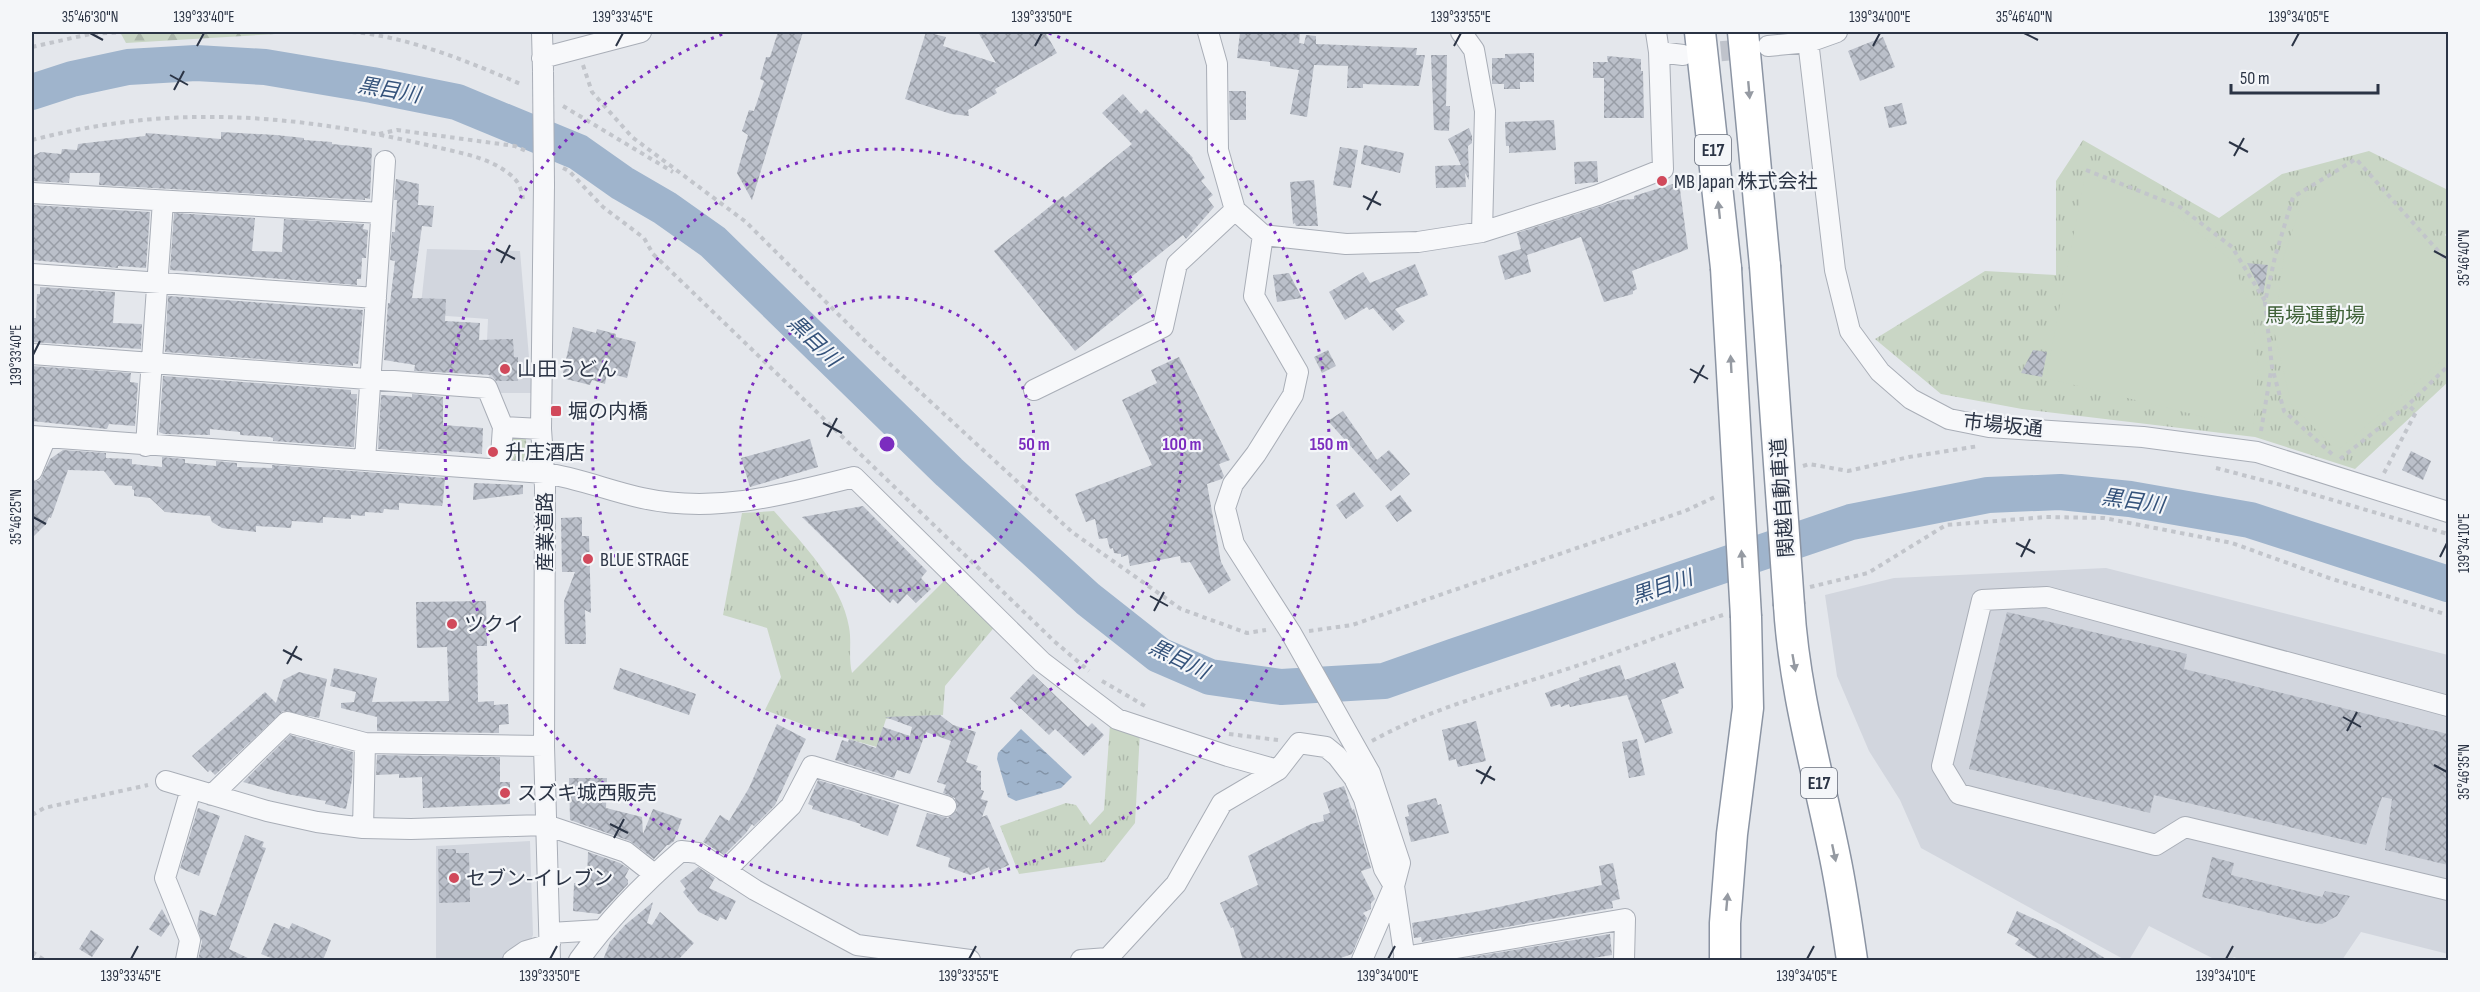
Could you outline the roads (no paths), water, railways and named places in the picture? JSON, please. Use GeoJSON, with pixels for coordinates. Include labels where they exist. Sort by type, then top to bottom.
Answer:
{"type":"FeatureCollection","features":[{"type":"Feature","properties":{"kind":"highway","name":"関越自動車道"},"geometry":{"type":"LineString","coordinates":[[1743,32],[1765,266],[1792,648],[1836,859],[1852,960]]}},
{"type":"Feature","properties":{"kind":"highway","name":"E17"},"geometry":{"type":"LineString","coordinates":[[1691,43],[1725,268],[1746,618],[1748,708],[1732,834],[1725,923],[1725,960]]}},
{"type":"Feature","properties":{"kind":"street","name":"産業道路"},"geometry":{"type":"LineString","coordinates":[[542,32],[544,185],[541,429],[544,474],[544,746],[550,946]]}},
{"type":"Feature","properties":{"kind":"street"},"geometry":{"type":"LineString","coordinates":[[543,65],[578,50],[641,32]]}},
{"type":"Feature","properties":{"kind":"street"},"geometry":{"type":"LineString","coordinates":[[1208,32],[1217,64],[1218,150],[1235,210],[1263,235],[1346,244],[1418,242],[1482,232],[1598,195],[1664,169],[1659,52],[1656,32]]}},
{"type":"Feature","properties":{"kind":"street"},"geometry":{"type":"LineString","coordinates":[[1461,32],[1474,50],[1485,111],[1482,232]]}},
{"type":"Feature","properties":{"kind":"street"},"geometry":{"type":"LineString","coordinates":[[1768,46],[1837,32]]}},
{"type":"Feature","properties":{"kind":"street","name":"市場坂通"},"geometry":{"type":"LineString","coordinates":[[1808,37],[1821,168],[1835,270],[1850,331],[1880,372],[1911,399],[1949,419],[1989,426],[2143,436],[2257,452],[2448,513]]}},
{"type":"Feature","properties":{"kind":"street"},"geometry":{"type":"LineString","coordinates":[[1659,52],[1691,43]]}},
{"type":"Feature","properties":{"kind":"street"},"geometry":{"type":"LineString","coordinates":[[365,460],[385,161]]}},
{"type":"Feature","properties":{"kind":"street"},"geometry":{"type":"LineString","coordinates":[[32,193],[381,213]]}},
{"type":"Feature","properties":{"kind":"street"},"geometry":{"type":"LineString","coordinates":[[146,446],[163,201]]}},
{"type":"Feature","properties":{"kind":"street"},"geometry":{"type":"LineString","coordinates":[[1034,390],[1163,327],[1177,264],[1235,210]]}},
{"type":"Feature","properties":{"kind":"street"},"geometry":{"type":"LineString","coordinates":[[1263,235],[1254,296],[1298,372],[1293,395],[1256,454],[1233,484],[1225,508],[1234,544],[1294,640],[1370,773],[1400,863],[1394,886],[1362,960]]}},
{"type":"Feature","properties":{"kind":"street"},"geometry":{"type":"LineString","coordinates":[[32,274],[376,298]]}},
{"type":"Feature","properties":{"kind":"street"},"geometry":{"type":"LineString","coordinates":[[32,354],[487,388],[503,427],[500,470]]}},
{"type":"Feature","properties":{"kind":"street"},"geometry":{"type":"LineString","coordinates":[[503,427],[541,429]]}},
{"type":"Feature","properties":{"kind":"street"},"geometry":{"type":"LineString","coordinates":[[32,471],[39,436],[573,477],[642,498],[701,506],[754,501],[854,477],[1042,662],[1116,719],[1278,770]]}},
{"type":"Feature","properties":{"kind":"street"},"geometry":{"type":"LineString","coordinates":[[2448,706],[2047,597],[1982,600],[1942,766],[1959,794],[2156,845],[2185,827],[2448,890]]}},
{"type":"Feature","properties":{"kind":"street"},"geometry":{"type":"LineString","coordinates":[[212,795],[287,722],[365,743],[544,746]]}},
{"type":"Feature","properties":{"kind":"street"},"geometry":{"type":"LineString","coordinates":[[363,828],[365,743]]}},
{"type":"Feature","properties":{"kind":"street"},"geometry":{"type":"LineString","coordinates":[[1081,960],[1108,958],[1176,884],[1222,803],[1278,770],[1299,743],[1326,747],[1337,756],[1354,778],[1364,799],[1384,869],[1394,886],[1405,959],[1487,952],[1625,919],[1624,960]]}},
{"type":"Feature","properties":{"kind":"street"},"geometry":{"type":"LineString","coordinates":[[725,871],[791,806],[812,766],[946,807]]}},
{"type":"Feature","properties":{"kind":"street"},"geometry":{"type":"LineString","coordinates":[[166,781],[316,822],[363,828],[546,825],[626,852],[654,874]]}},
{"type":"Feature","properties":{"kind":"street"},"geometry":{"type":"LineString","coordinates":[[186,960],[190,940],[165,878],[191,789]]}},
{"type":"Feature","properties":{"kind":"street"},"geometry":{"type":"LineString","coordinates":[[579,960],[601,930],[654,874],[681,851],[698,853],[754,890],[857,945],[969,960]]}},
{"type":"Feature","properties":{"kind":"street"},"geometry":{"type":"LineString","coordinates":[[513,960],[526,951],[601,930]]}},
{"type":"Feature","properties":{"kind":"water"},"geometry":{"type":"Polygon","coordinates":[[[1021,729],[1072,777],[1061,788],[1016,801],[1008,797],[997,759],[998,753],[1021,729]]]}},
{"type":"Feature","properties":{"kind":"waterway","name":"黒目川"},"geometry":{"type":"LineString","coordinates":[[32,92],[72,79],[128,67],[196,63],[265,67],[457,102],[578,152],[713,242],[949,472],[1088,599],[1159,655],[1210,677],[1281,687],[1384,681],[1851,522],[1988,495],[2060,492],[2130,499],[2250,520],[2448,584]]}},
{"type":"Feature","properties":{"kind":"tunnel"},"geometry":{"type":"LineString","coordinates":[[1691,54],[1755,48]]}},
{"type":"Feature","properties":{"kind":"place","name":"MB Japan 株式会社"},"geometry":{"type":"Point","coordinates":[1662,181]}},
{"type":"Feature","properties":{"kind":"place","name":"山田うどん"},"geometry":{"type":"Point","coordinates":[505,369]}},
{"type":"Feature","properties":{"kind":"place","name":"堀の内橋"},"geometry":{"type":"Point","coordinates":[556,411]}},
{"type":"Feature","properties":{"kind":"place","name":"升庄酒店"},"geometry":{"type":"Point","coordinates":[493,452]}},
{"type":"Feature","properties":{"kind":"place","name":"BLUE STRAGE"},"geometry":{"type":"Point","coordinates":[588,559]}},
{"type":"Feature","properties":{"kind":"place","name":"ツクイ"},"geometry":{"type":"Point","coordinates":[452,624]}},
{"type":"Feature","properties":{"kind":"place","name":"スズキ城西販売"},"geometry":{"type":"Point","coordinates":[505,793]}},
{"type":"Feature","properties":{"kind":"place","name":"セブン-イレブン"},"geometry":{"type":"Point","coordinates":[454,878]}},
{"type":"Feature","properties":{"kind":"park label","name":"馬場運動場"},"geometry":{"type":"Point","coordinates":[2315,315]}}]}
